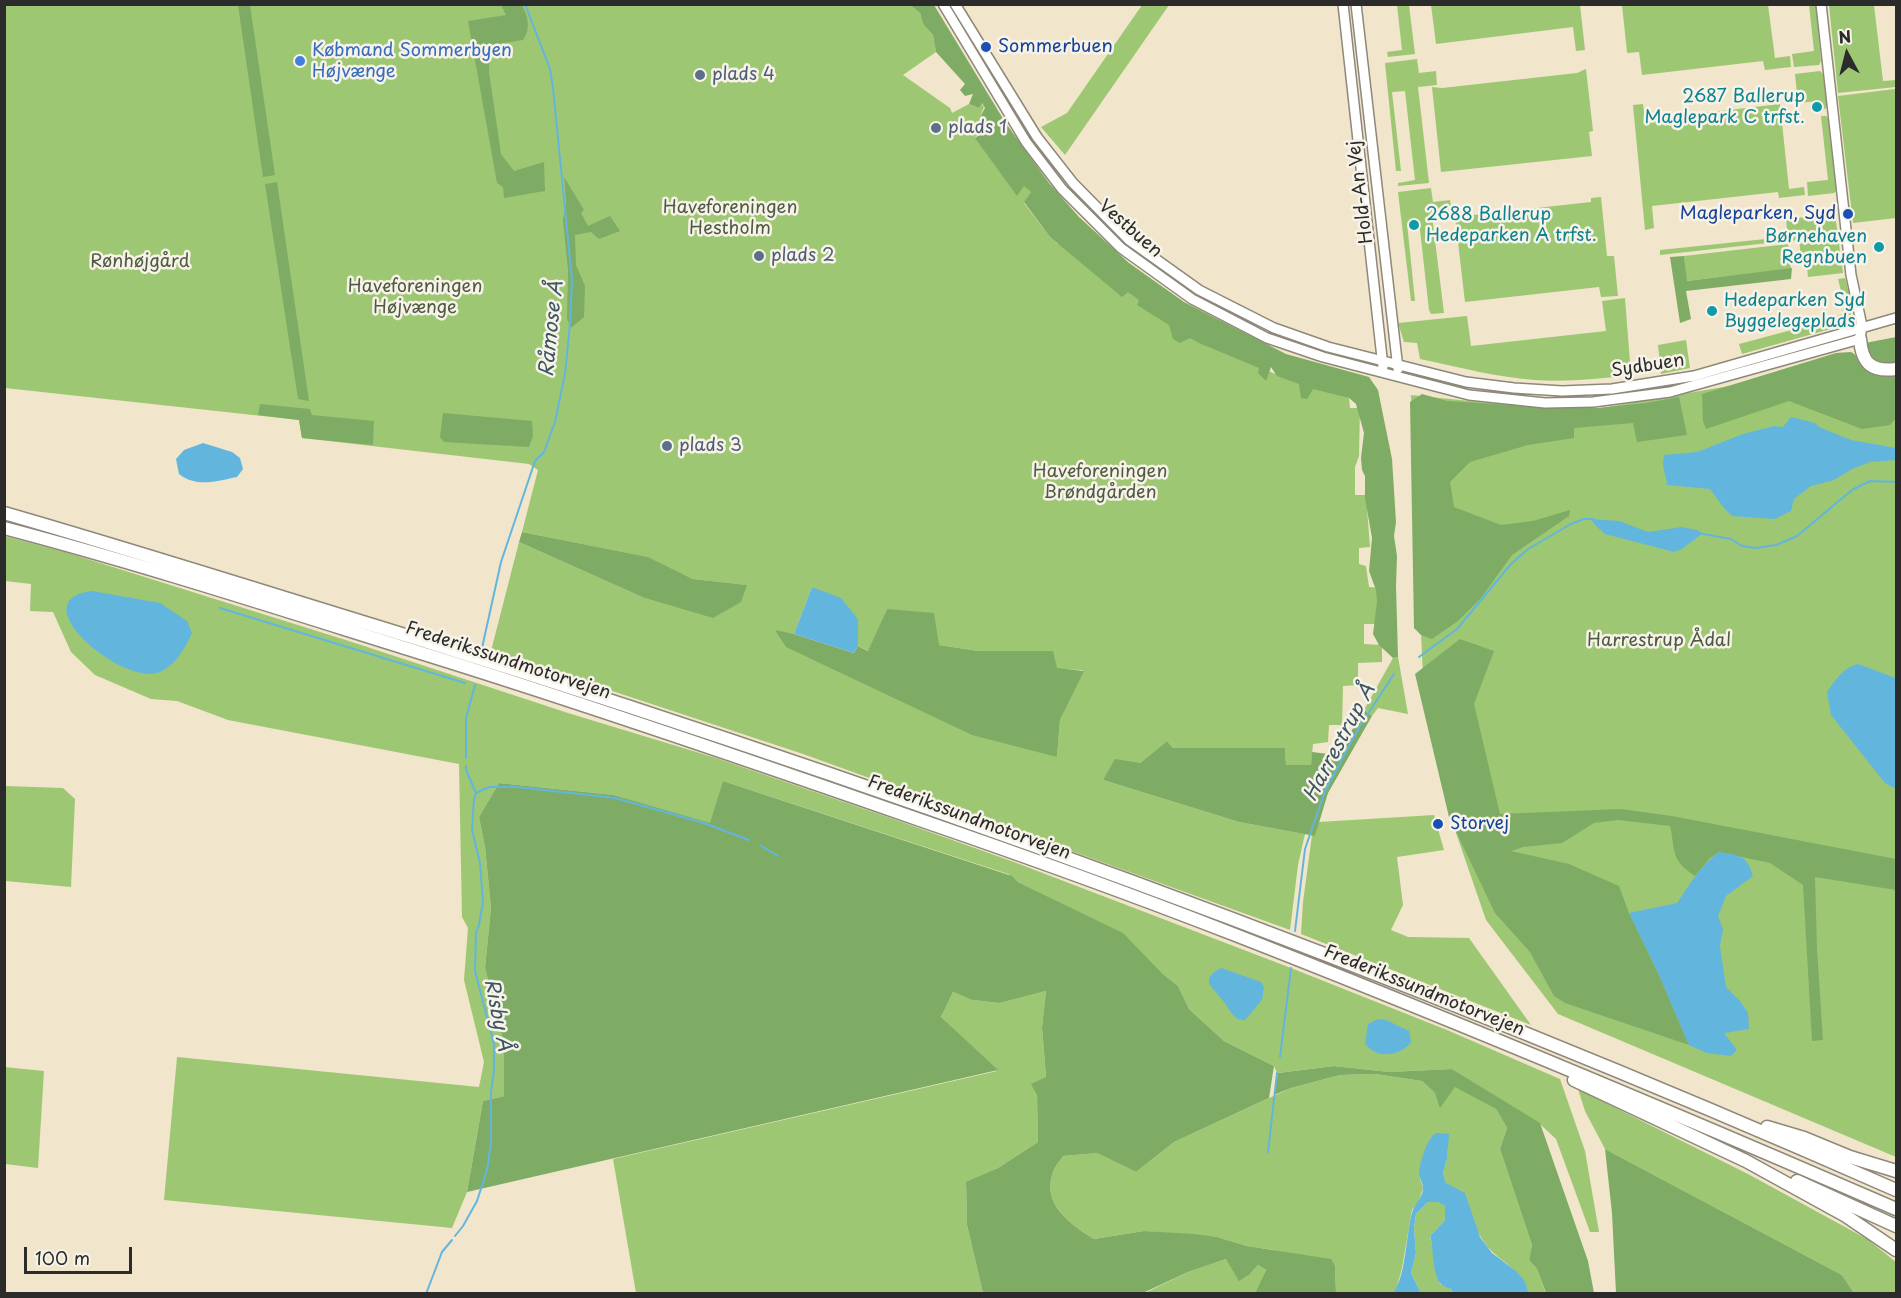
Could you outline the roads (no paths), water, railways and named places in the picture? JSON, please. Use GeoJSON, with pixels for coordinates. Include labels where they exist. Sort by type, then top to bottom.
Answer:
{"type":"FeatureCollection","features":[{"type":"Feature","properties":{"kind":"highway"},"geometry":{"type":"LineString","coordinates":[[1861,334],[1861,352],[1867,362],[1878,369],[1896,369]]}},
{"type":"Feature","properties":{"kind":"highway","name":"Frederikssundmotorvejen"},"geometry":{"type":"LineString","coordinates":[[4,513],[423,640],[841,777],[1166,894],[1329,956],[1709,1109],[1896,1190]]}},
{"type":"Feature","properties":{"kind":"highway","name":"Frederikssundmotorvejen"},"geometry":{"type":"LineString","coordinates":[[4,528],[128,562],[309,617],[586,705],[785,771],[988,843],[1161,907],[1515,1047],[1896,1209]]}},
{"type":"Feature","properties":{"kind":"highway"},"geometry":{"type":"LineString","coordinates":[[1515,1047],[1554,1071],[1746,1161],[1896,1226]]}},
{"type":"Feature","properties":{"kind":"highway"},"geometry":{"type":"LineString","coordinates":[[1709,1109],[1804,1138],[1896,1178]]}},
{"type":"Feature","properties":{"kind":"highway"},"geometry":{"type":"LineString","coordinates":[[1850,1157],[1896,1171]]}},
{"type":"Feature","properties":{"kind":"highway"},"geometry":{"type":"LineString","coordinates":[[1746,1161],[1846,1216],[1896,1250]]}},
{"type":"Feature","properties":{"kind":"street","name":"Vestbuen"},"geometry":{"type":"LineString","coordinates":[[943,4],[1026,142],[1062,189],[1121,248],[1192,300],[1268,338],[1323,357],[1383,372]]}},
{"type":"Feature","properties":{"kind":"street","name":"Vestbuen"},"geometry":{"type":"LineString","coordinates":[[955,4],[1037,137],[1073,183],[1129,240],[1199,290],[1274,328],[1328,347],[1398,365]]}},
{"type":"Feature","properties":{"kind":"street","name":"Hold-An Vej"},"geometry":{"type":"LineString","coordinates":[[1343,4],[1383,372]]}},
{"type":"Feature","properties":{"kind":"street","name":"Hold-An Vej"},"geometry":{"type":"LineString","coordinates":[[1356,4],[1399,376]]}},
{"type":"Feature","properties":{"kind":"street"},"geometry":{"type":"LineString","coordinates":[[1821,4],[1846,237],[1861,334]]}},
{"type":"Feature","properties":{"kind":"street","name":"Sydbuen"},"geometry":{"type":"LineString","coordinates":[[1383,372],[1469,395],[1545,403],[1593,402],[1661,393],[1699,385],[1861,334],[1896,318]]}},
{"type":"Feature","properties":{"kind":"street","name":"Sydbuen"},"geometry":{"type":"LineString","coordinates":[[1398,365],[1466,382],[1514,388],[1562,391],[1612,389],[1694,376],[1861,334]]}},
{"type":"Feature","properties":{"kind":"water"},"geometry":{"type":"Polygon","coordinates":[[[1791,417],[1815,423],[1819,427],[1851,440],[1896,448],[1896,460],[1870,462],[1834,480],[1811,486],[1794,499],[1791,511],[1775,519],[1732,516],[1710,489],[1667,485],[1663,467],[1664,455],[1697,452],[1743,434],[1774,426],[1783,427],[1791,417]]]}},
{"type":"Feature","properties":{"kind":"water"},"geometry":{"type":"Polygon","coordinates":[[[203,443],[232,452],[240,458],[243,469],[237,477],[215,482],[200,482],[179,474],[176,459],[184,450],[203,443]]]}},
{"type":"Feature","properties":{"kind":"water"},"geometry":{"type":"Polygon","coordinates":[[[1591,519],[1619,521],[1648,532],[1682,527],[1703,533],[1682,549],[1674,552],[1605,534],[1591,519]]]}},
{"type":"Feature","properties":{"kind":"water"},"geometry":{"type":"Polygon","coordinates":[[[812,587],[841,598],[858,619],[858,646],[854,653],[794,634],[812,587]]]}},
{"type":"Feature","properties":{"kind":"water"},"geometry":{"type":"Polygon","coordinates":[[[92,591],[160,603],[187,621],[192,633],[179,656],[160,672],[144,673],[124,667],[104,656],[85,641],[72,625],[66,610],[72,598],[92,591]]]}},
{"type":"Feature","properties":{"kind":"water"},"geometry":{"type":"Polygon","coordinates":[[[1858,664],[1896,678],[1896,789],[1885,783],[1831,715],[1827,692],[1844,671],[1858,664]]]}},
{"type":"Feature","properties":{"kind":"water"},"geometry":{"type":"Polygon","coordinates":[[[1719,852],[1741,857],[1748,864],[1753,876],[1726,896],[1718,916],[1723,929],[1720,946],[1726,987],[1748,1013],[1749,1029],[1724,1033],[1737,1050],[1731,1056],[1707,1053],[1689,1045],[1629,913],[1677,903],[1701,869],[1719,852]]]}},
{"type":"Feature","properties":{"kind":"water"},"geometry":{"type":"Polygon","coordinates":[[[1221,968],[1261,982],[1264,987],[1262,1000],[1245,1020],[1237,1019],[1209,984],[1209,978],[1221,968]]]}},
{"type":"Feature","properties":{"kind":"water"},"geometry":{"type":"Polygon","coordinates":[[[1378,1019],[1386,1020],[1409,1031],[1411,1042],[1395,1053],[1381,1054],[1370,1049],[1365,1044],[1368,1024],[1378,1019]]]}},
{"type":"Feature","properties":{"kind":"water"},"geometry":{"type":"Polygon","coordinates":[[[1436,1133],[1449,1134],[1447,1159],[1443,1173],[1446,1183],[1465,1193],[1480,1237],[1492,1253],[1524,1280],[1529,1293],[1453,1293],[1451,1289],[1442,1285],[1436,1276],[1430,1236],[1445,1220],[1445,1206],[1438,1202],[1428,1202],[1416,1214],[1414,1228],[1416,1253],[1411,1273],[1421,1293],[1393,1293],[1401,1277],[1412,1213],[1423,1192],[1419,1175],[1422,1158],[1430,1140],[1436,1133]]]}},
{"type":"Feature","properties":{"kind":"waterway","name":"Råmose Å"},"geometry":{"type":"LineString","coordinates":[[482,648],[501,562],[535,461],[544,452],[555,422],[565,374],[570,324],[572,280],[553,88],[550,69],[525,4]]}},
{"type":"Feature","properties":{"kind":"waterway","name":"Harrestrup Å"},"geometry":{"type":"LineString","coordinates":[[1703,534],[1731,539],[1742,546],[1755,548],[1776,545],[1797,536],[1852,490],[1870,481],[1896,482]]}},
{"type":"Feature","properties":{"kind":"waterway","name":"Harrestrup Å"},"geometry":{"type":"LineString","coordinates":[[1419,657],[1457,629],[1511,564],[1528,549],[1571,524],[1584,519],[1594,519]]}},
{"type":"Feature","properties":{"kind":"waterway"},"geometry":{"type":"LineString","coordinates":[[220,608],[465,683]]}},
{"type":"Feature","properties":{"kind":"waterway","name":"Harrestrup Å"},"geometry":{"type":"LineString","coordinates":[[1295,931],[1305,849],[1325,791],[1358,729],[1394,674]]}},
{"type":"Feature","properties":{"kind":"waterway","name":"Råmose Å"},"geometry":{"type":"LineString","coordinates":[[466,758],[466,718],[475,685]]}},
{"type":"Feature","properties":{"kind":"waterway","name":"Råmose Å"},"geometry":{"type":"LineString","coordinates":[[466,766],[476,793]]}},
{"type":"Feature","properties":{"kind":"waterway"},"geometry":{"type":"LineString","coordinates":[[476,793],[489,787],[517,787],[615,798],[704,823],[749,840]]}},
{"type":"Feature","properties":{"kind":"waterway","name":"Risby Å"},"geometry":{"type":"LineString","coordinates":[[455,1236],[477,1201],[487,1170],[491,1143],[494,1044],[475,971],[476,933],[483,902],[480,863],[472,830],[476,793]]}},
{"type":"Feature","properties":{"kind":"waterway"},"geometry":{"type":"LineString","coordinates":[[760,845],[778,856]]}},
{"type":"Feature","properties":{"kind":"waterway","name":"Harrestrup Å"},"geometry":{"type":"LineString","coordinates":[[1280,1057],[1291,968]]}},
{"type":"Feature","properties":{"kind":"waterway","name":"Harrestrup Å"},"geometry":{"type":"LineString","coordinates":[[1268,1152],[1277,1073]]}},
{"type":"Feature","properties":{"kind":"waterway","name":"Risby Å"},"geometry":{"type":"LineString","coordinates":[[426,1294],[442,1252],[452,1240]]}},
{"type":"Feature","properties":{"kind":"place","name":"Sommerbuen"},"geometry":{"type":"Point","coordinates":[986,47]}},
{"type":"Feature","properties":{"kind":"place","name":"Købmand Sommerbyen Højvænge"},"geometry":{"type":"Point","coordinates":[300,61]}},
{"type":"Feature","properties":{"kind":"place","name":"plads 4"},"geometry":{"type":"Point","coordinates":[700,75]}},
{"type":"Feature","properties":{"kind":"place","name":"2687 Ballerup Maglepark C trfst."},"geometry":{"type":"Point","coordinates":[1817,107]}},
{"type":"Feature","properties":{"kind":"place","name":"plads 1"},"geometry":{"type":"Point","coordinates":[936,128]}},
{"type":"Feature","properties":{"kind":"place","name":"Magleparken, Syd"},"geometry":{"type":"Point","coordinates":[1848,214]}},
{"type":"Feature","properties":{"kind":"place","name":"2688 Ballerup Hedeparken A trfst."},"geometry":{"type":"Point","coordinates":[1414,225]}},
{"type":"Feature","properties":{"kind":"place","name":"Børnehaven Regnbuen"},"geometry":{"type":"Point","coordinates":[1879,247]}},
{"type":"Feature","properties":{"kind":"place","name":"plads 2"},"geometry":{"type":"Point","coordinates":[759,256]}},
{"type":"Feature","properties":{"kind":"place","name":"Hedeparken Syd Byggelegeplads"},"geometry":{"type":"Point","coordinates":[1712,311]}},
{"type":"Feature","properties":{"kind":"place","name":"plads 3"},"geometry":{"type":"Point","coordinates":[667,446]}},
{"type":"Feature","properties":{"kind":"place","name":"Storvej"},"geometry":{"type":"Point","coordinates":[1438,824]}},
{"type":"Feature","properties":{"kind":"park label","name":"Haveforeningen Hestholm"},"geometry":{"type":"Point","coordinates":[730,218]}},
{"type":"Feature","properties":{"kind":"park label","name":"Rønhøjgård"},"geometry":{"type":"Point","coordinates":[140,262]}},
{"type":"Feature","properties":{"kind":"park label","name":"Haveforeningen Højvænge"},"geometry":{"type":"Point","coordinates":[415,297]}},
{"type":"Feature","properties":{"kind":"park label","name":"Haveforeningen Brøndgården"},"geometry":{"type":"Point","coordinates":[1100,482]}},
{"type":"Feature","properties":{"kind":"park label","name":"Harrestrup Ådal"},"geometry":{"type":"Point","coordinates":[1659,641]}}]}
